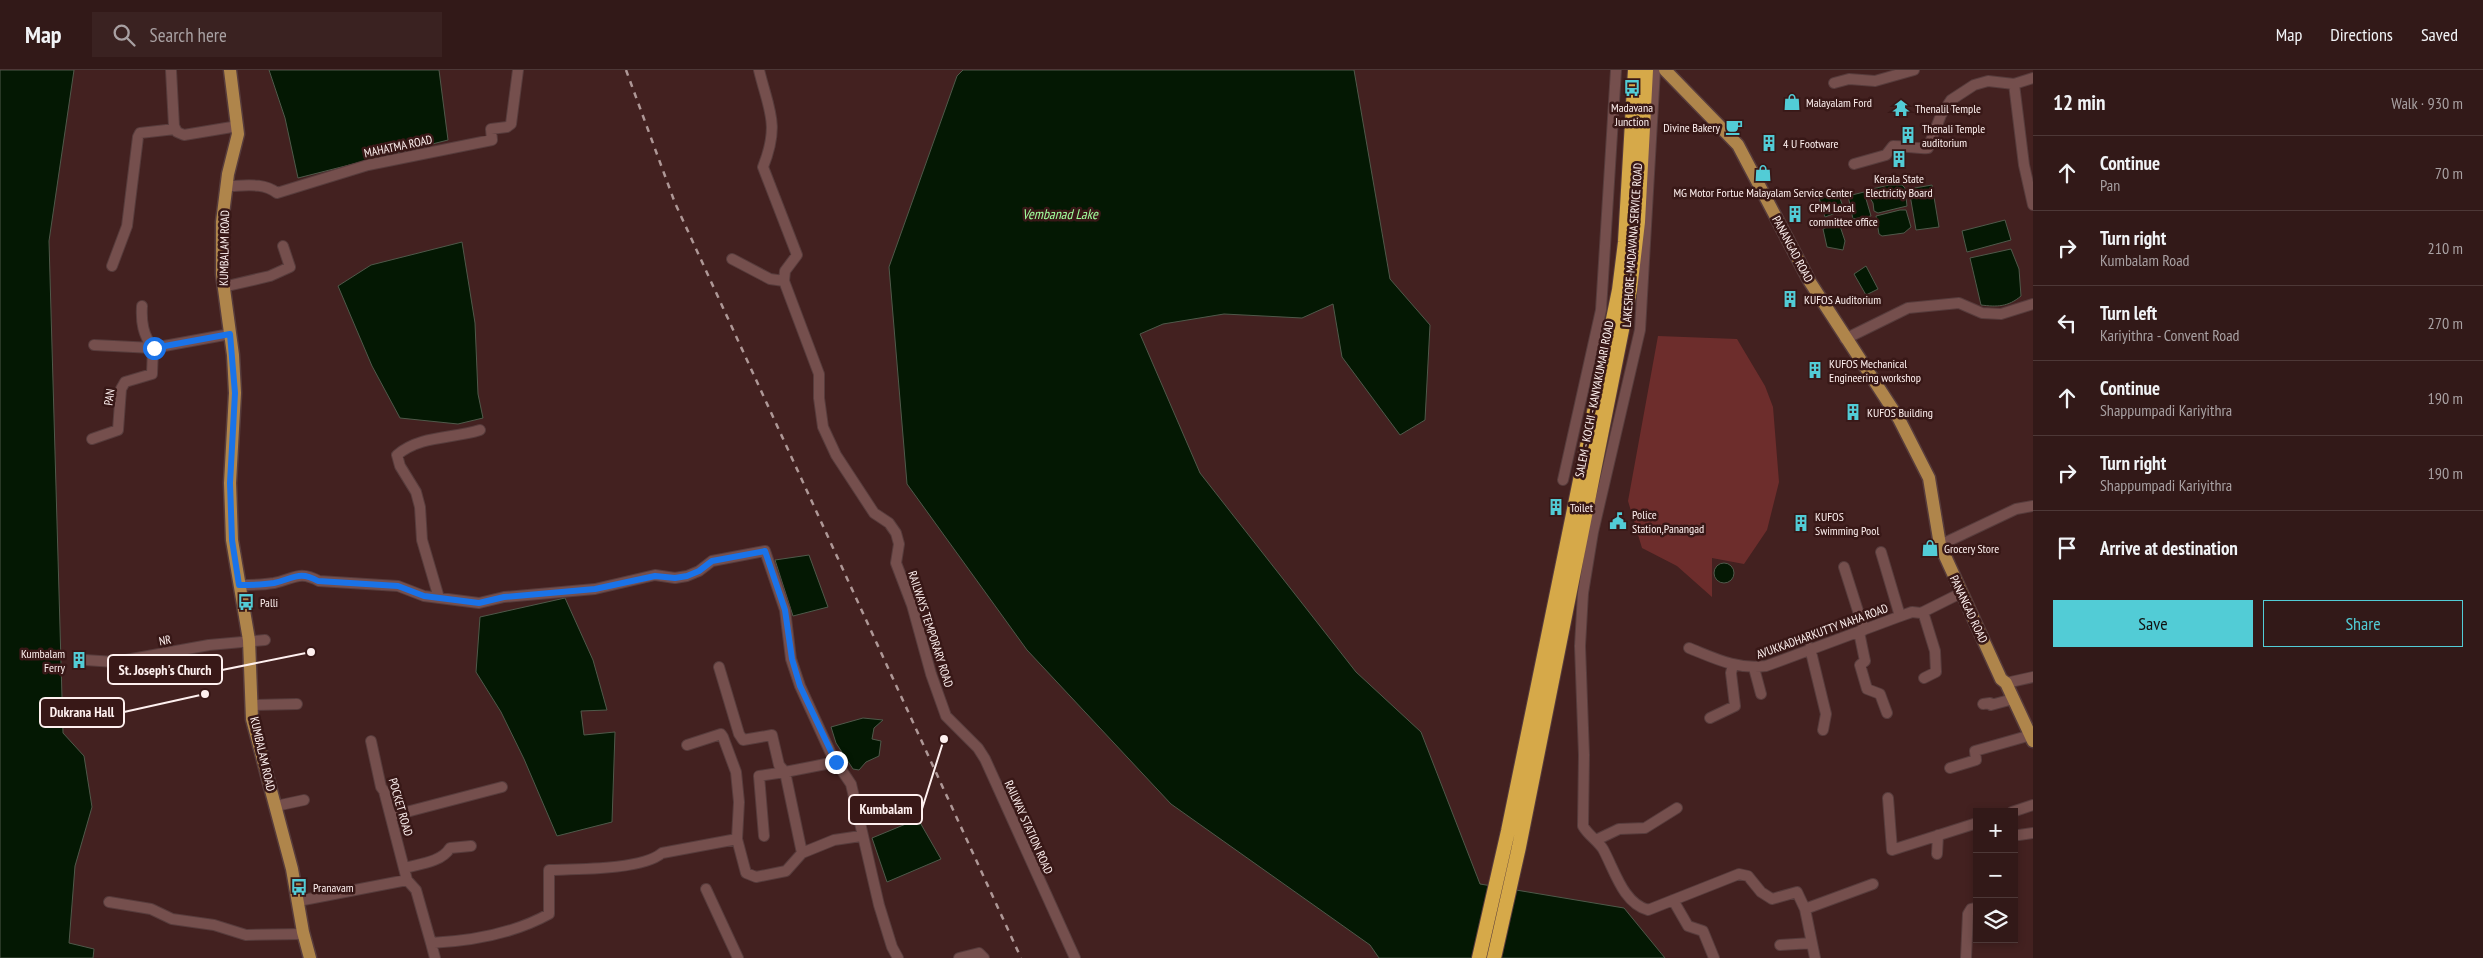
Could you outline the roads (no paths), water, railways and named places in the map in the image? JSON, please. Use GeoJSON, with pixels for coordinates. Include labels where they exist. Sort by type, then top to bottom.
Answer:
{"type":"FeatureCollection","features":[{"type":"Feature","properties":{"kind":"highway","name":"SALEM - KOCHI - KANYAKUMARI ROAD"},"geometry":{"type":"LineString","coordinates":[[1479,958],[1508,831],[1619,290],[1627,213],[1635,70]]}},
{"type":"Feature","properties":{"kind":"highway","name":"SALEM - KOCHI - KANYAKUMARI ROAD"},"geometry":{"type":"LineString","coordinates":[[1494,958],[1520,847],[1630,290],[1638,222],[1646,70]]}},
{"type":"Feature","properties":{"kind":"main road","name":"KUMBALAM ROAD"},"geometry":{"type":"LineString","coordinates":[[230,70],[238,126],[222,222],[223,286],[230,334],[235,393],[230,483],[232,540],[249,640],[253,705],[252,719],[276,806],[310,958]]}},
{"type":"Feature","properties":{"kind":"main road","name":"PANANGAD ROAD"},"geometry":{"type":"LineString","coordinates":[[1666,70],[1738,146],[1810,282],[1845,339],[1899,419],[1929,478],[1940,545],[2000,679],[2006,683],[2032,738]]}},
{"type":"Feature","properties":{"kind":"street"},"geometry":{"type":"LineString","coordinates":[[171,70],[176,132],[184,135],[238,126]]}},
{"type":"Feature","properties":{"kind":"street","name":"MAHATMA ROAD"},"geometry":{"type":"LineString","coordinates":[[227,186],[261,186],[270,188],[277,193],[368,164],[492,140],[491,130],[507,127],[511,124],[518,70]]}},
{"type":"Feature","properties":{"kind":"street"},"geometry":{"type":"LineString","coordinates":[[732,259],[770,280],[784,281],[785,271],[797,255],[763,167],[772,146],[774,128],[771,110],[759,70]]}},
{"type":"Feature","properties":{"kind":"street"},"geometry":{"type":"LineString","coordinates":[[1563,480],[1601,310],[1616,70]]}},
{"type":"Feature","properties":{"kind":"street","name":"LAKESHORE-MADAVANA SERVICE ROAD"},"geometry":{"type":"LineString","coordinates":[[1655,70],[1640,330],[1593,532],[1583,593],[1580,646],[1584,748],[1583,826],[1586,833],[1596,840],[1626,893],[1637,907],[1648,910],[1739,874],[1748,876],[1761,892],[1772,899],[1797,892],[1805,909]]}},
{"type":"Feature","properties":{"kind":"street"},"geometry":{"type":"LineString","coordinates":[[1834,83],[1849,79],[1875,80],[1914,70]]}},
{"type":"Feature","properties":{"kind":"street"},"geometry":{"type":"LineString","coordinates":[[1854,164],[1886,155],[1894,146],[1912,146],[1916,149],[1928,148],[1941,115],[1951,100],[1974,84],[1988,81],[2014,84],[2033,78]]}},
{"type":"Feature","properties":{"kind":"street"},"geometry":{"type":"LineString","coordinates":[[2014,84],[2024,165],[2033,204]]}},
{"type":"Feature","properties":{"kind":"street"},"geometry":{"type":"LineString","coordinates":[[112,266],[127,226],[138,137],[140,133],[175,128]]}},
{"type":"Feature","properties":{"kind":"street"},"geometry":{"type":"LineString","coordinates":[[223,286],[270,276],[290,267],[283,246]]}},
{"type":"Feature","properties":{"kind":"street","name":"RAILWAYS TEMPORARY ROAD"},"geometry":{"type":"LineString","coordinates":[[784,281],[819,374],[819,398],[823,427],[836,455],[874,513],[889,522],[900,544],[896,563],[912,605],[931,674],[946,716]]}},
{"type":"Feature","properties":{"kind":"street"},"geometry":{"type":"LineString","coordinates":[[1845,339],[1908,308],[1959,303],[1982,313],[2001,314],[2033,304]]}},
{"type":"Feature","properties":{"kind":"street"},"geometry":{"type":"LineString","coordinates":[[142,306],[144,332],[154,348]]}},
{"type":"Feature","properties":{"kind":"street"},"geometry":{"type":"LineString","coordinates":[[94,345],[154,348],[230,334]]}},
{"type":"Feature","properties":{"kind":"street","name":"PAN"},"geometry":{"type":"LineString","coordinates":[[92,439],[118,430],[121,389],[124,382],[152,374],[154,348]]}},
{"type":"Feature","properties":{"kind":"street"},"geometry":{"type":"LineString","coordinates":[[439,598],[422,540],[420,507],[416,492],[400,466],[397,455],[407,447],[424,440],[480,430]]}},
{"type":"Feature","properties":{"kind":"street"},"geometry":{"type":"LineString","coordinates":[[1940,545],[2016,509],[2033,506]]}},
{"type":"Feature","properties":{"kind":"street"},"geometry":{"type":"LineString","coordinates":[[239,585],[276,583],[299,575],[308,575],[318,581],[398,586],[424,596],[479,603],[504,597],[595,589],[655,576],[675,578],[687,576],[699,571],[712,561],[765,551],[785,610],[792,659],[800,686],[836,762],[851,784],[861,836],[879,905],[892,947],[898,958]]}},
{"type":"Feature","properties":{"kind":"street"},"geometry":{"type":"LineString","coordinates":[[1881,552],[1900,616]]}},
{"type":"Feature","properties":{"kind":"street"},"geometry":{"type":"LineString","coordinates":[[1844,567],[1862,631],[1865,661],[1860,665],[1867,689],[1880,694],[1887,713]]}},
{"type":"Feature","properties":{"kind":"street","name":"AVUKKADHARKUTTY NAHA ROAD"},"geometry":{"type":"LineString","coordinates":[[1688,648],[1733,665],[1754,668],[1766,666],[1900,616],[1912,612],[1923,612],[1961,593]]}},
{"type":"Feature","properties":{"kind":"street"},"geometry":{"type":"LineString","coordinates":[[1923,612],[1935,650],[1936,672],[1924,678]]}},
{"type":"Feature","properties":{"kind":"street","name":"NR"},"geometry":{"type":"LineString","coordinates":[[86,660],[115,662],[209,645],[265,640]]}},
{"type":"Feature","properties":{"kind":"street"},"geometry":{"type":"LineString","coordinates":[[1810,648],[1826,714],[1823,730]]}},
{"type":"Feature","properties":{"kind":"street"},"geometry":{"type":"LineString","coordinates":[[1710,718],[1735,706],[1733,665]]}},
{"type":"Feature","properties":{"kind":"street"},"geometry":{"type":"LineString","coordinates":[[719,668],[739,734],[743,740],[772,735],[779,765],[785,772],[802,853]]}},
{"type":"Feature","properties":{"kind":"street"},"geometry":{"type":"LineString","coordinates":[[1754,668],[1761,694]]}},
{"type":"Feature","properties":{"kind":"street"},"geometry":{"type":"LineString","coordinates":[[2006,683],[2033,677]]}},
{"type":"Feature","properties":{"kind":"street"},"geometry":{"type":"LineString","coordinates":[[1983,704],[1990,703],[1991,705],[2014,699]]}},
{"type":"Feature","properties":{"kind":"street"},"geometry":{"type":"LineString","coordinates":[[253,705],[298,704]]}},
{"type":"Feature","properties":{"kind":"street","name":"RAILWAY STATION ROAD"},"geometry":{"type":"LineString","coordinates":[[946,716],[978,748],[985,759],[1075,958]]}},
{"type":"Feature","properties":{"kind":"street"},"geometry":{"type":"LineString","coordinates":[[687,746],[721,734],[723,737],[736,772],[739,802],[737,839],[746,873],[756,877],[786,871],[802,853],[834,840],[861,836]]}},
{"type":"Feature","properties":{"kind":"street"},"geometry":{"type":"LineString","coordinates":[[1950,768],[1976,760],[1975,751],[2032,738]]}},
{"type":"Feature","properties":{"kind":"street","name":"POCKET ROAD"},"geometry":{"type":"LineString","coordinates":[[371,741],[381,787],[384,791],[391,816],[407,880],[416,890],[435,958]]}},
{"type":"Feature","properties":{"kind":"street"},"geometry":{"type":"LineString","coordinates":[[764,836],[759,776],[836,762]]}},
{"type":"Feature","properties":{"kind":"street"},"geometry":{"type":"LineString","coordinates":[[391,816],[502,787]]}},
{"type":"Feature","properties":{"kind":"street"},"geometry":{"type":"LineString","coordinates":[[1888,798],[1892,850],[1973,824]]}},
{"type":"Feature","properties":{"kind":"street"},"geometry":{"type":"LineString","coordinates":[[276,806],[304,800]]}},
{"type":"Feature","properties":{"kind":"street"},"geometry":{"type":"LineString","coordinates":[[2018,810],[2033,805]]}},
{"type":"Feature","properties":{"kind":"street"},"geometry":{"type":"LineString","coordinates":[[1596,840],[1619,829],[1645,828],[1677,808]]}},
{"type":"Feature","properties":{"kind":"street"},"geometry":{"type":"LineString","coordinates":[[2019,835],[2033,833]]}},
{"type":"Feature","properties":{"kind":"street"},"geometry":{"type":"LineString","coordinates":[[1937,854],[1938,835]]}},
{"type":"Feature","properties":{"kind":"street"},"geometry":{"type":"LineString","coordinates":[[431,943],[465,941],[497,934],[549,914],[549,870],[612,867],[655,859],[662,853],[737,839]]}},
{"type":"Feature","properties":{"kind":"street"},"geometry":{"type":"LineString","coordinates":[[404,868],[440,858],[447,854],[450,848],[471,846]]}},
{"type":"Feature","properties":{"kind":"street"},"geometry":{"type":"LineString","coordinates":[[298,901],[407,880]]}},
{"type":"Feature","properties":{"kind":"street"},"geometry":{"type":"LineString","coordinates":[[1815,958],[1805,909],[1873,884]]}},
{"type":"Feature","properties":{"kind":"street"},"geometry":{"type":"LineString","coordinates":[[706,889],[738,958]]}},
{"type":"Feature","properties":{"kind":"street"},"geometry":{"type":"LineString","coordinates":[[1673,900],[1688,926],[1703,931],[1714,958]]}},
{"type":"Feature","properties":{"kind":"street"},"geometry":{"type":"LineString","coordinates":[[109,902],[151,909],[172,919],[214,925],[246,935],[304,934]]}},
{"type":"Feature","properties":{"kind":"street"},"geometry":{"type":"LineString","coordinates":[[1966,958],[1968,914],[1970,909],[1973,909]]}},
{"type":"Feature","properties":{"kind":"street"},"geometry":{"type":"LineString","coordinates":[[1780,945],[1812,943]]}},
{"type":"Feature","properties":{"kind":"street"},"geometry":{"type":"LineString","coordinates":[[959,958],[975,952],[984,958]]}},
{"type":"Feature","properties":{"kind":"water"},"geometry":{"type":"Polygon","coordinates":[[[0,70],[74,70],[49,241],[63,733],[84,756],[92,807],[75,866],[69,943],[94,949],[93,958],[0,958],[0,70]]]}},
{"type":"Feature","properties":{"kind":"water"},"geometry":{"type":"Polygon","coordinates":[[[269,70],[439,70],[448,140],[298,178],[285,118],[269,70]]]}},
{"type":"Feature","properties":{"kind":"water","name":"Vembanad Lake"},"geometry":{"type":"Polygon","coordinates":[[[963,70],[1354,70],[1390,279],[1430,325],[1425,420],[1400,435],[1342,357],[1333,304],[1302,318],[1224,314],[1163,324],[1140,334],[1200,473],[1356,672],[1421,732],[1480,884],[1624,908],[1665,958],[1379,958],[1370,945],[1171,804],[1027,650],[907,484],[889,267],[957,76],[963,70]]]}},
{"type":"Feature","properties":{"kind":"water"},"geometry":{"type":"Polygon","coordinates":[[[1889,185],[1902,185],[1905,188],[1907,206],[1878,213],[1874,211],[1870,198],[1872,189],[1889,185]]]}},
{"type":"Feature","properties":{"kind":"water"},"geometry":{"type":"Polygon","coordinates":[[[1932,185],[1939,227],[1916,230],[1909,189],[1932,185]]]}},
{"type":"Feature","properties":{"kind":"water"},"geometry":{"type":"Polygon","coordinates":[[[1837,189],[1844,210],[1825,217],[1819,198],[1837,189]]]}},
{"type":"Feature","properties":{"kind":"water"},"geometry":{"type":"Polygon","coordinates":[[[1864,192],[1871,216],[1853,219],[1848,196],[1864,192]]]}},
{"type":"Feature","properties":{"kind":"water"},"geometry":{"type":"Polygon","coordinates":[[[1906,210],[1911,227],[1904,233],[1882,236],[1879,234],[1876,216],[1906,210]]]}},
{"type":"Feature","properties":{"kind":"water"},"geometry":{"type":"Polygon","coordinates":[[[2005,220],[2011,240],[1967,252],[1962,231],[2005,220]]]}},
{"type":"Feature","properties":{"kind":"water"},"geometry":{"type":"Polygon","coordinates":[[[1831,225],[1840,226],[1845,241],[1843,250],[1827,247],[1823,229],[1831,225]]]}},
{"type":"Feature","properties":{"kind":"water"},"geometry":{"type":"Polygon","coordinates":[[[462,242],[475,323],[478,394],[483,418],[458,424],[400,418],[372,366],[338,286],[371,265],[462,242]]]}},
{"type":"Feature","properties":{"kind":"water"},"geometry":{"type":"Polygon","coordinates":[[[2011,249],[2019,269],[2021,296],[2012,302],[2002,305],[1981,305],[1970,258],[2011,249]]]}},
{"type":"Feature","properties":{"kind":"water"},"geometry":{"type":"Polygon","coordinates":[[[1866,266],[1878,289],[1866,295],[1854,274],[1866,266]]]}},
{"type":"Feature","properties":{"kind":"water"},"geometry":{"type":"Polygon","coordinates":[[[809,555],[828,607],[793,616],[775,560],[809,555]]]}},
{"type":"Feature","properties":{"kind":"water"},"geometry":{"type":"Polygon","coordinates":[[[1724,563],[1731,566],[1734,573],[1731,580],[1724,583],[1717,580],[1714,573],[1717,566],[1724,563]]]}},
{"type":"Feature","properties":{"kind":"water"},"geometry":{"type":"Polygon","coordinates":[[[565,598],[593,660],[607,710],[581,711],[584,735],[615,732],[612,822],[557,836],[524,759],[501,712],[476,672],[480,617],[565,598]]]}},
{"type":"Feature","properties":{"kind":"water"},"geometry":{"type":"Polygon","coordinates":[[[863,718],[883,720],[874,728],[872,739],[881,741],[879,756],[866,762],[859,770],[853,769],[836,743],[831,727],[863,718]]]}},
{"type":"Feature","properties":{"kind":"water"},"geometry":{"type":"Polygon","coordinates":[[[918,819],[941,859],[887,882],[872,838],[918,819]]]}},
{"type":"Feature","properties":{"kind":"railway"},"geometry":{"type":"LineString","coordinates":[[626,70],[675,203],[1021,958]]}},
{"type":"Feature","properties":{"kind":"place","name":"Madavana Junction"},"geometry":{"type":"Point","coordinates":[1632,88]}},
{"type":"Feature","properties":{"kind":"place","name":"Malayalam Ford"},"geometry":{"type":"Point","coordinates":[1792,102]}},
{"type":"Feature","properties":{"kind":"place","name":"Thenalil Temple"},"geometry":{"type":"Point","coordinates":[1901,108]}},
{"type":"Feature","properties":{"kind":"place","name":"Divine Bakery"},"geometry":{"type":"Point","coordinates":[1734,127]}},
{"type":"Feature","properties":{"kind":"place","name":"Thenali Temple auditorium"},"geometry":{"type":"Point","coordinates":[1908,135]}},
{"type":"Feature","properties":{"kind":"place","name":"4 U Footware"},"geometry":{"type":"Point","coordinates":[1769,143]}},
{"type":"Feature","properties":{"kind":"place","name":"Kerala State Electricity Board"},"geometry":{"type":"Point","coordinates":[1899,159]}},
{"type":"Feature","properties":{"kind":"place","name":"MG Motor Fortue Malayalam Service Center"},"geometry":{"type":"Point","coordinates":[1763,173]}},
{"type":"Feature","properties":{"kind":"place","name":"CPIM Local committee office"},"geometry":{"type":"Point","coordinates":[1795,214]}},
{"type":"Feature","properties":{"kind":"place","name":"KUFOS Auditorium"},"geometry":{"type":"Point","coordinates":[1790,299]}},
{"type":"Feature","properties":{"kind":"place","name":"KUFOS Mechanical Engineering workshop"},"geometry":{"type":"Point","coordinates":[1815,370]}},
{"type":"Feature","properties":{"kind":"place","name":"KUFOS Building"},"geometry":{"type":"Point","coordinates":[1853,412]}},
{"type":"Feature","properties":{"kind":"place","name":"Toilet"},"geometry":{"type":"Point","coordinates":[1556,507]}},
{"type":"Feature","properties":{"kind":"place","name":"Police Station,Panangad"},"geometry":{"type":"Point","coordinates":[1618,521]}},
{"type":"Feature","properties":{"kind":"place","name":"KUFOS Swimming Pool"},"geometry":{"type":"Point","coordinates":[1801,523]}},
{"type":"Feature","properties":{"kind":"place","name":"Grocery Store"},"geometry":{"type":"Point","coordinates":[1930,548]}},
{"type":"Feature","properties":{"kind":"place","name":"Palli"},"geometry":{"type":"Point","coordinates":[246,602]}},
{"type":"Feature","properties":{"kind":"place","name":"St. Joseph's Church"},"geometry":{"type":"Point","coordinates":[311,652]}},
{"type":"Feature","properties":{"kind":"place","name":"Kumbalam Ferry"},"geometry":{"type":"Point","coordinates":[79,660]}},
{"type":"Feature","properties":{"kind":"place","name":"Dukrana Hall"},"geometry":{"type":"Point","coordinates":[205,694]}},
{"type":"Feature","properties":{"kind":"place","name":"Kumbalam"},"geometry":{"type":"Point","coordinates":[944,739]}},
{"type":"Feature","properties":{"kind":"place","name":"Pranavam"},"geometry":{"type":"Point","coordinates":[299,887]}}]}
